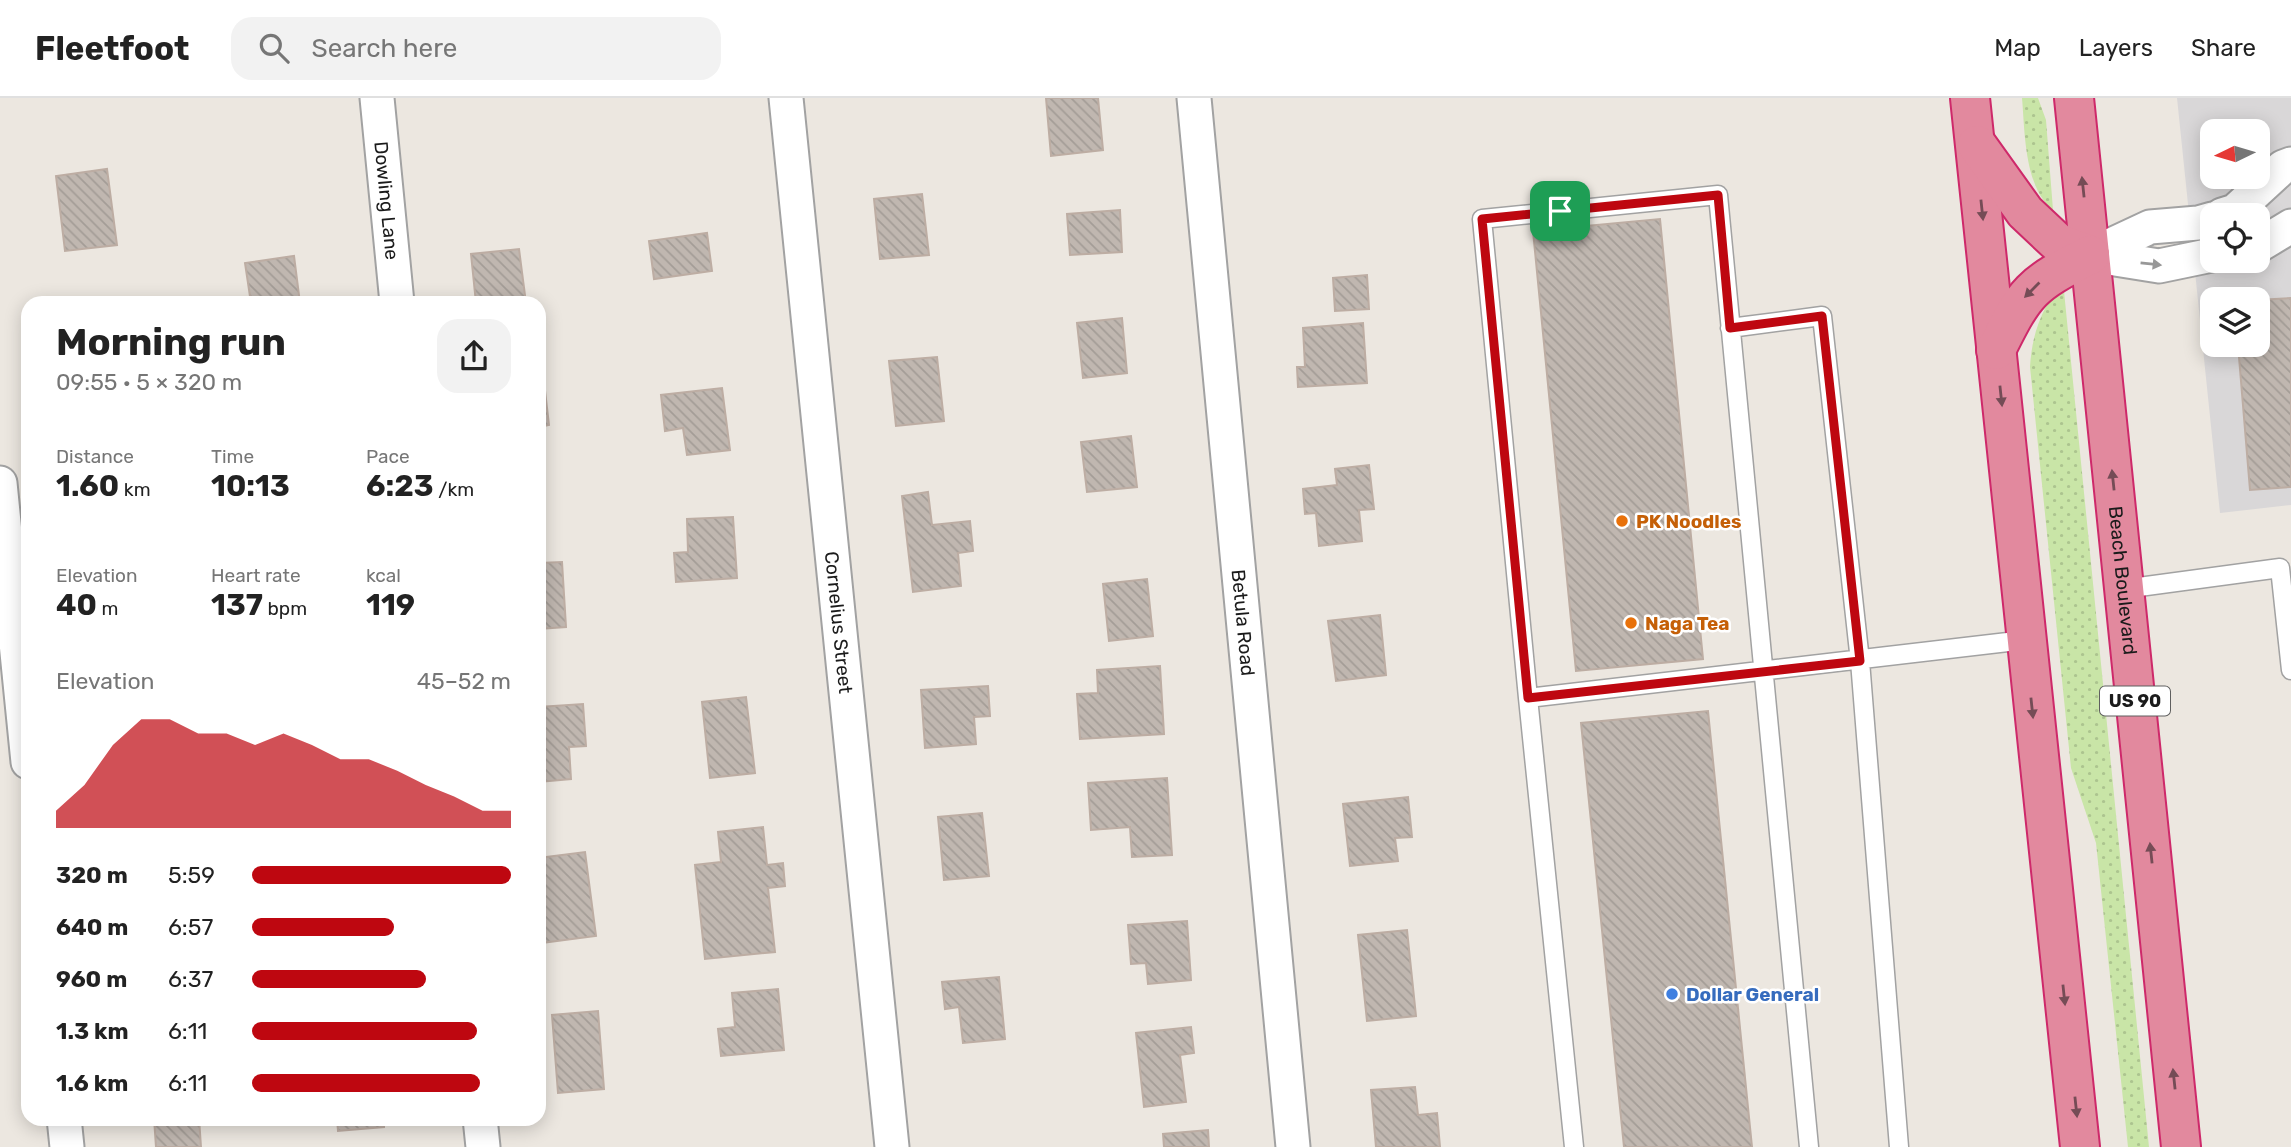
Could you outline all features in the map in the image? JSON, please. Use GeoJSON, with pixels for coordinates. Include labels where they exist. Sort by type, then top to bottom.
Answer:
{"type":"FeatureCollection","features":[{"type":"Feature","properties":{"kind":"highway"},"geometry":{"type":"LineString","coordinates":[[1970,98],[2080,1147]]}},
{"type":"Feature","properties":{"kind":"highway","name":"Beach Boulevard"},"geometry":{"type":"LineString","coordinates":[[2074,98],[2181,1147]]}},
{"type":"Feature","properties":{"kind":"highway"},"geometry":{"type":"LineString","coordinates":[[1975,142],[2025,212],[2058,243],[2090,255]]}},
{"type":"Feature","properties":{"kind":"highway"},"geometry":{"type":"LineString","coordinates":[[1996,350],[2018,304],[2046,276],[2090,255]]}},
{"type":"Feature","properties":{"kind":"street","name":"Dowling Lane"},"geometry":{"type":"LineString","coordinates":[[377,98],[396,296]]}},
{"type":"Feature","properties":{"kind":"street","name":"Cornelius Street"},"geometry":{"type":"LineString","coordinates":[[786,98],[892,1147]]}},
{"type":"Feature","properties":{"kind":"street","name":"Betula Road"},"geometry":{"type":"LineString","coordinates":[[1194,98],[1293,1147]]}},
{"type":"Feature","properties":{"kind":"street"},"geometry":{"type":"LineString","coordinates":[[2244,203],[2283,167],[2291,164]]}},
{"type":"Feature","properties":{"kind":"street"},"geometry":{"type":"LineString","coordinates":[[2090,255],[2150,227],[2200,222]]}},
{"type":"Feature","properties":{"kind":"street"},"geometry":{"type":"LineString","coordinates":[[2270,239],[2291,226]]}},
{"type":"Feature","properties":{"kind":"street"},"geometry":{"type":"LineString","coordinates":[[2090,255],[2159,266],[2200,257]]}},
{"type":"Feature","properties":{"kind":"street"},"geometry":{"type":"LineString","coordinates":[[0,483],[21,692]]}},
{"type":"Feature","properties":{"kind":"street"},"geometry":{"type":"LineString","coordinates":[[65,1126],[67,1147]]}},
{"type":"Feature","properties":{"kind":"street"},"geometry":{"type":"LineString","coordinates":[[481,1126],[483,1147]]}},
{"type":"Feature","properties":{"kind":"lane"},"geometry":{"type":"LineString","coordinates":[[1574,1147],[1482,219],[1718,195],[1809,1147]]}},
{"type":"Feature","properties":{"kind":"lane"},"geometry":{"type":"LineString","coordinates":[[1730,328],[1822,316],[1860,661],[1899,1147]]}},
{"type":"Feature","properties":{"kind":"lane"},"geometry":{"type":"LineString","coordinates":[[2124,589],[2286,567],[2291,670]]}},
{"type":"Feature","properties":{"kind":"lane"},"geometry":{"type":"LineString","coordinates":[[1528,698],[2025,640]]}},
{"type":"Feature","properties":{"kind":"shaded area"},"geometry":{"type":"Polygon","coordinates":[[[2177,98],[2291,98],[2291,505],[2220,513],[2204,357],[2270,357],[2270,287],[2200,287],[2200,320],[2177,98]]]}},
{"type":"Feature","properties":{"kind":"green space"},"geometry":{"type":"Polygon","coordinates":[[[2022,98],[2038,98],[2046,120],[2053,210],[2043,200],[2031,173],[2025,142],[2022,98]]]}},
{"type":"Feature","properties":{"kind":"green space"},"geometry":{"type":"Polygon","coordinates":[[[2062,283],[2149,1147],[2128,1147],[2096,843],[2071,768],[2030,367],[2039,322],[2048,302],[2062,283]]]}},
{"type":"Feature","properties":{"kind":"building"},"geometry":{"type":"Polygon","coordinates":[[[1046,98],[1098,98],[1103,150],[1051,156],[1046,98]]]}},
{"type":"Feature","properties":{"kind":"building"},"geometry":{"type":"Polygon","coordinates":[[[107,169],[117,245],[65,251],[56,176],[107,169]]]}},
{"type":"Feature","properties":{"kind":"building"},"geometry":{"type":"Polygon","coordinates":[[[922,194],[929,255],[880,259],[874,199],[922,194]]]}},
{"type":"Feature","properties":{"kind":"building"},"geometry":{"type":"Polygon","coordinates":[[[1120,210],[1122,252],[1070,255],[1067,214],[1120,210]]]}},
{"type":"Feature","properties":{"kind":"building"},"geometry":{"type":"Polygon","coordinates":[[[1660,219],[1703,659],[1576,671],[1533,231],[1660,219]]]}},
{"type":"Feature","properties":{"kind":"building"},"geometry":{"type":"Polygon","coordinates":[[[707,233],[712,271],[654,279],[649,241],[707,233]]]}},
{"type":"Feature","properties":{"kind":"building"},"geometry":{"type":"Polygon","coordinates":[[[519,249],[525,296],[475,296],[471,254],[519,249]]]}},
{"type":"Feature","properties":{"kind":"building"},"geometry":{"type":"Polygon","coordinates":[[[294,256],[299,296],[250,296],[245,263],[294,256]]]}},
{"type":"Feature","properties":{"kind":"building"},"geometry":{"type":"Polygon","coordinates":[[[1367,275],[1369,309],[1335,311],[1333,278],[1367,275]]]}},
{"type":"Feature","properties":{"kind":"building"},"geometry":{"type":"Polygon","coordinates":[[[2291,298],[2291,487],[2250,490],[2239,357],[2270,357],[2270,299],[2291,298]]]}},
{"type":"Feature","properties":{"kind":"building"},"geometry":{"type":"Polygon","coordinates":[[[1122,318],[1127,373],[1083,378],[1077,323],[1122,318]]]}},
{"type":"Feature","properties":{"kind":"building"},"geometry":{"type":"Polygon","coordinates":[[[1363,323],[1367,383],[1298,387],[1297,367],[1305,367],[1303,328],[1363,323]]]}},
{"type":"Feature","properties":{"kind":"building"},"geometry":{"type":"Polygon","coordinates":[[[937,357],[944,421],[896,426],[889,361],[937,357]]]}},
{"type":"Feature","properties":{"kind":"building"},"geometry":{"type":"Polygon","coordinates":[[[722,388],[730,450],[687,455],[683,428],[665,431],[661,395],[722,388]]]}},
{"type":"Feature","properties":{"kind":"building"},"geometry":{"type":"Polygon","coordinates":[[[546,399],[549,425],[546,426],[546,399]]]}},
{"type":"Feature","properties":{"kind":"building"},"geometry":{"type":"Polygon","coordinates":[[[1131,436],[1137,487],[1087,492],[1081,442],[1131,436]]]}},
{"type":"Feature","properties":{"kind":"building"},"geometry":{"type":"Polygon","coordinates":[[[1369,465],[1374,509],[1359,510],[1362,541],[1319,546],[1316,513],[1305,514],[1303,489],[1337,485],[1335,469],[1369,465]]]}},
{"type":"Feature","properties":{"kind":"building"},"geometry":{"type":"Polygon","coordinates":[[[928,492],[932,525],[970,521],[973,551],[958,553],[961,586],[913,592],[902,496],[928,492]]]}},
{"type":"Feature","properties":{"kind":"building"},"geometry":{"type":"Polygon","coordinates":[[[733,517],[737,578],[676,582],[674,553],[688,552],[687,519],[733,517]]]}},
{"type":"Feature","properties":{"kind":"building"},"geometry":{"type":"Polygon","coordinates":[[[562,562],[566,627],[546,628],[546,563],[562,562]]]}},
{"type":"Feature","properties":{"kind":"building"},"geometry":{"type":"Polygon","coordinates":[[[1147,579],[1153,636],[1109,641],[1103,584],[1147,579]]]}},
{"type":"Feature","properties":{"kind":"building"},"geometry":{"type":"Polygon","coordinates":[[[1380,615],[1386,675],[1336,681],[1328,621],[1380,615]]]}},
{"type":"Feature","properties":{"kind":"building"},"geometry":{"type":"Polygon","coordinates":[[[1160,666],[1164,734],[1080,739],[1077,694],[1098,693],[1097,670],[1160,666]]]}},
{"type":"Feature","properties":{"kind":"building"},"geometry":{"type":"Polygon","coordinates":[[[988,686],[990,716],[974,717],[976,744],[925,748],[921,690],[988,686]]]}},
{"type":"Feature","properties":{"kind":"building"},"geometry":{"type":"Polygon","coordinates":[[[746,697],[755,773],[710,778],[702,702],[746,697]]]}},
{"type":"Feature","properties":{"kind":"building"},"geometry":{"type":"Polygon","coordinates":[[[583,704],[586,746],[569,747],[571,779],[546,781],[546,707],[583,704]]]}},
{"type":"Feature","properties":{"kind":"building"},"geometry":{"type":"Polygon","coordinates":[[[1708,711],[1752,1147],[1624,1147],[1581,723],[1708,711]]]}},
{"type":"Feature","properties":{"kind":"building"},"geometry":{"type":"Polygon","coordinates":[[[1167,778],[1172,855],[1132,857],[1130,827],[1091,830],[1088,783],[1167,778]]]}},
{"type":"Feature","properties":{"kind":"building"},"geometry":{"type":"Polygon","coordinates":[[[1408,797],[1412,837],[1395,838],[1398,861],[1350,866],[1343,804],[1408,797]]]}},
{"type":"Feature","properties":{"kind":"building"},"geometry":{"type":"Polygon","coordinates":[[[982,813],[989,876],[944,880],[938,817],[982,813]]]}},
{"type":"Feature","properties":{"kind":"building"},"geometry":{"type":"Polygon","coordinates":[[[763,827],[767,865],[783,863],[785,886],[768,888],[775,952],[705,959],[695,865],[721,862],[718,832],[763,827]]]}},
{"type":"Feature","properties":{"kind":"building"},"geometry":{"type":"Polygon","coordinates":[[[585,852],[596,936],[546,942],[546,857],[585,852]]]}},
{"type":"Feature","properties":{"kind":"building"},"geometry":{"type":"Polygon","coordinates":[[[1187,921],[1191,980],[1148,984],[1146,963],[1131,964],[1128,925],[1187,921]]]}},
{"type":"Feature","properties":{"kind":"building"},"geometry":{"type":"Polygon","coordinates":[[[1407,930],[1416,1016],[1367,1021],[1358,935],[1407,930]]]}},
{"type":"Feature","properties":{"kind":"building"},"geometry":{"type":"Polygon","coordinates":[[[999,977],[1005,1039],[963,1043],[959,1007],[945,1009],[942,982],[999,977]]]}},
{"type":"Feature","properties":{"kind":"building"},"geometry":{"type":"Polygon","coordinates":[[[778,989],[784,1050],[721,1056],[718,1029],[735,1027],[732,993],[778,989]]]}},
{"type":"Feature","properties":{"kind":"building"},"geometry":{"type":"Polygon","coordinates":[[[598,1011],[604,1089],[558,1093],[552,1015],[598,1011]]]}},
{"type":"Feature","properties":{"kind":"building"},"geometry":{"type":"Polygon","coordinates":[[[1191,1027],[1194,1053],[1180,1055],[1186,1102],[1144,1107],[1136,1033],[1191,1027]]]}},
{"type":"Feature","properties":{"kind":"building"},"geometry":{"type":"Polygon","coordinates":[[[1415,1087],[1418,1115],[1437,1113],[1440,1147],[1376,1147],[1371,1090],[1415,1087]]]}},
{"type":"Feature","properties":{"kind":"building"},"geometry":{"type":"Polygon","coordinates":[[[155,1126],[200,1126],[201,1147],[156,1147],[155,1126]]]}},
{"type":"Feature","properties":{"kind":"building"},"geometry":{"type":"Polygon","coordinates":[[[338,1126],[384,1126],[384,1127],[338,1131],[338,1126]]]}},
{"type":"Feature","properties":{"kind":"building"},"geometry":{"type":"Polygon","coordinates":[[[1208,1130],[1209,1147],[1164,1147],[1163,1134],[1208,1130]]]}},
{"type":"Feature","properties":{"kind":"place","name":"PK Noodles"},"geometry":{"type":"Point","coordinates":[1622,521]}},
{"type":"Feature","properties":{"kind":"place","name":"Naga Tea"},"geometry":{"type":"Point","coordinates":[1631,623]}},
{"type":"Feature","properties":{"kind":"place","name":"Dollar General"},"geometry":{"type":"Point","coordinates":[1672,994]}},
{"type":"Feature","properties":{"kind":"route"},"geometry":{"type":"LineString","coordinates":[[1718,195],[1730,328],[1822,316],[1860,661],[1528,698],[1482,219],[1560,211],[1718,195]]}}]}
